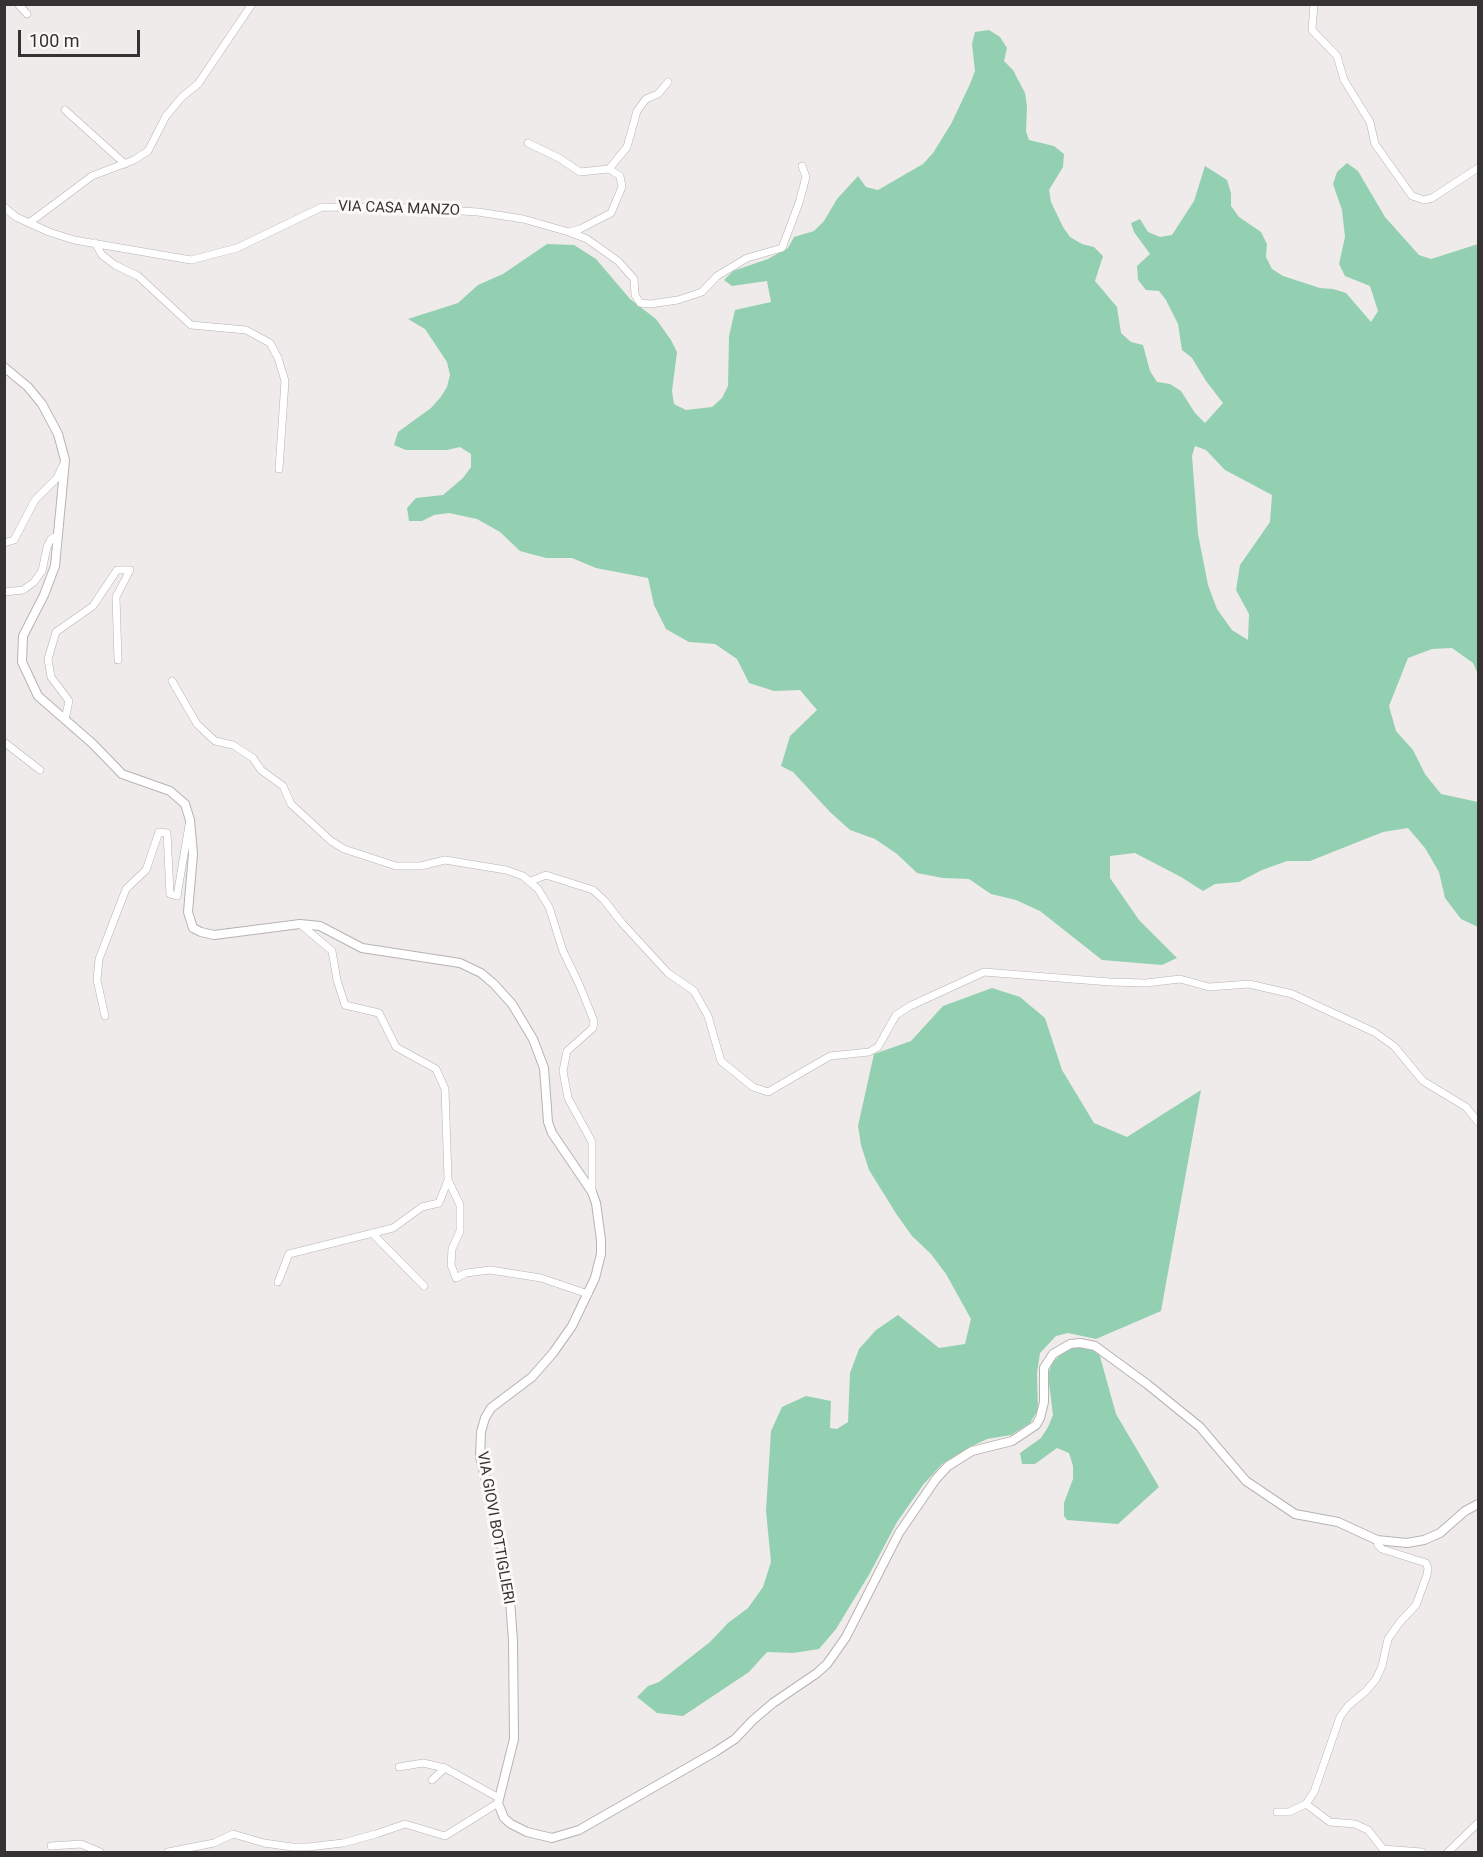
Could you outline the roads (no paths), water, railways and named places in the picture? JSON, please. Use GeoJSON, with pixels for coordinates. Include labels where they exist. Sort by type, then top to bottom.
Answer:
{"type":"FeatureCollection","features":[{"type":"Feature","properties":{"kind":"street"},"geometry":{"type":"LineString","coordinates":[[18,4],[27,14]]}},
{"type":"Feature","properties":{"kind":"street"},"geometry":{"type":"LineString","coordinates":[[29,223],[92,176],[125,164],[148,151],[166,116],[182,97],[198,84],[252,4]]}},
{"type":"Feature","properties":{"kind":"street"},"geometry":{"type":"LineString","coordinates":[[1314,4],[1312,30],[1337,56],[1344,80],[1370,122],[1375,144],[1412,196],[1424,200],[1432,198],[1479,168]]}},
{"type":"Feature","properties":{"kind":"street"},"geometry":{"type":"LineString","coordinates":[[609,169],[627,147],[637,111],[646,99],[658,94],[668,82]]}},
{"type":"Feature","properties":{"kind":"street"},"geometry":{"type":"LineString","coordinates":[[65,110],[125,164]]}},
{"type":"Feature","properties":{"kind":"street"},"geometry":{"type":"LineString","coordinates":[[528,143],[559,158],[580,172],[609,169],[620,176],[622,187],[611,213],[580,229],[569,232]]}},
{"type":"Feature","properties":{"kind":"street","name":"VIA CASA MANZO"},"geometry":{"type":"LineString","coordinates":[[4,207],[16,217],[74,240],[191,260],[237,248],[322,207],[411,208],[478,212],[523,219],[587,239],[618,261],[634,279],[635,295],[640,303],[678,300],[702,292],[717,276],[747,258],[782,248],[800,202],[806,177],[802,166]]}},
{"type":"Feature","properties":{"kind":"street"},"geometry":{"type":"LineString","coordinates":[[95,243],[102,255],[115,265],[138,276],[190,325],[246,330],[270,343],[278,358],[285,381],[279,469]]}},
{"type":"Feature","properties":{"kind":"street","name":"VIA GIOVI BOTTIGLIERI"},"geometry":{"type":"LineString","coordinates":[[4,367],[28,387],[42,404],[52,420],[65,460],[57,553],[51,580],[23,636],[21,653],[24,670],[38,696],[106,755],[122,774],[159,786],[179,798],[188,811],[193,854],[188,912],[193,928],[214,935],[300,924],[320,926],[369,950],[460,963],[481,973],[512,1004],[533,1039],[544,1068],[552,1133],[592,1192],[598,1214],[601,1254],[588,1294],[572,1326],[549,1359],[527,1381],[491,1408],[481,1432],[480,1457],[500,1537],[510,1600],[513,1641],[514,1738],[498,1801]]}},
{"type":"Feature","properties":{"kind":"street"},"geometry":{"type":"LineString","coordinates":[[4,543],[14,540],[35,500],[57,478],[65,460]]}},
{"type":"Feature","properties":{"kind":"street"},"geometry":{"type":"LineString","coordinates":[[4,592],[23,590],[34,582],[42,571],[46,547],[51,539],[57,537]]}},
{"type":"Feature","properties":{"kind":"street"},"geometry":{"type":"LineString","coordinates":[[65,719],[69,701],[51,676],[48,659],[56,632],[93,606],[117,570],[129,570],[116,597],[118,660]]}},
{"type":"Feature","properties":{"kind":"street"},"geometry":{"type":"LineString","coordinates":[[172,681],[197,724],[215,741],[233,745],[253,758],[261,770],[283,786],[291,804],[331,841],[344,849],[396,866],[421,866],[445,860],[506,870],[531,881],[549,907],[563,951],[594,1021],[592,1028],[567,1051],[563,1071],[568,1098],[592,1142],[592,1192]]}},
{"type":"Feature","properties":{"kind":"street"},"geometry":{"type":"LineString","coordinates":[[4,742],[40,770]]}},
{"type":"Feature","properties":{"kind":"street"},"geometry":{"type":"LineString","coordinates":[[105,1016],[97,980],[99,959],[126,889],[146,870],[159,832],[167,833],[170,894],[177,896],[189,819]]}},
{"type":"Feature","properties":{"kind":"street"},"geometry":{"type":"LineString","coordinates":[[531,881],[546,875],[593,890],[668,974],[694,991],[708,1016],[721,1061],[753,1087],[768,1092],[830,1056],[869,1052],[878,1047],[896,1015],[910,1006],[984,972],[1110,982],[1146,983],[1180,979],[1209,987],[1249,984],[1292,994],[1374,1032],[1395,1046],[1423,1081],[1466,1107],[1479,1122]]}},
{"type":"Feature","properties":{"kind":"street"},"geometry":{"type":"LineString","coordinates":[[278,1282],[289,1254],[393,1228],[422,1207],[439,1203],[448,1180],[445,1089],[436,1069],[396,1047],[379,1013],[345,1005],[337,980],[332,951],[300,924]]}},
{"type":"Feature","properties":{"kind":"street"},"geometry":{"type":"LineString","coordinates":[[448,1180],[460,1205],[460,1231],[452,1249],[452,1265],[456,1278],[466,1273],[490,1270],[541,1278],[588,1294]]}},
{"type":"Feature","properties":{"kind":"street"},"geometry":{"type":"LineString","coordinates":[[372,1233],[424,1286]]}},
{"type":"Feature","properties":{"kind":"street"},"geometry":{"type":"LineString","coordinates":[[399,1767],[423,1763],[445,1768],[498,1801],[504,1818],[511,1824],[526,1832],[552,1838],[572,1833],[592,1823],[715,1752],[735,1739],[759,1715],[827,1664],[846,1637],[899,1533],[936,1479],[948,1466],[972,1451],[1012,1442],[1036,1425],[1044,1402],[1044,1368],[1053,1354],[1070,1344],[1095,1346],[1147,1384],[1200,1427],[1246,1480],[1295,1514],[1338,1522],[1377,1540],[1407,1543],[1424,1540],[1440,1533],[1465,1511],[1479,1504]]}},
{"type":"Feature","properties":{"kind":"street"},"geometry":{"type":"LineString","coordinates":[[1277,1812],[1289,1812],[1306,1803],[1314,1792],[1340,1717],[1380,1673],[1390,1635],[1416,1605],[1427,1575],[1428,1565],[1382,1549],[1377,1540]]}},
{"type":"Feature","properties":{"kind":"street"},"geometry":{"type":"LineString","coordinates":[[432,1780],[445,1768]]}},
{"type":"Feature","properties":{"kind":"street"},"geometry":{"type":"LineString","coordinates":[[168,1852],[214,1843],[233,1834],[264,1843],[292,1847],[343,1843],[405,1824],[445,1836],[498,1801]]}},
{"type":"Feature","properties":{"kind":"street"},"geometry":{"type":"LineString","coordinates":[[1306,1803],[1330,1822],[1355,1824],[1368,1830],[1383,1849],[1422,1852]]}},
{"type":"Feature","properties":{"kind":"street"},"geometry":{"type":"LineString","coordinates":[[1448,1852],[1479,1823]]}},
{"type":"Feature","properties":{"kind":"street"},"geometry":{"type":"LineString","coordinates":[[51,1846],[81,1844],[100,1852]]}}]}
